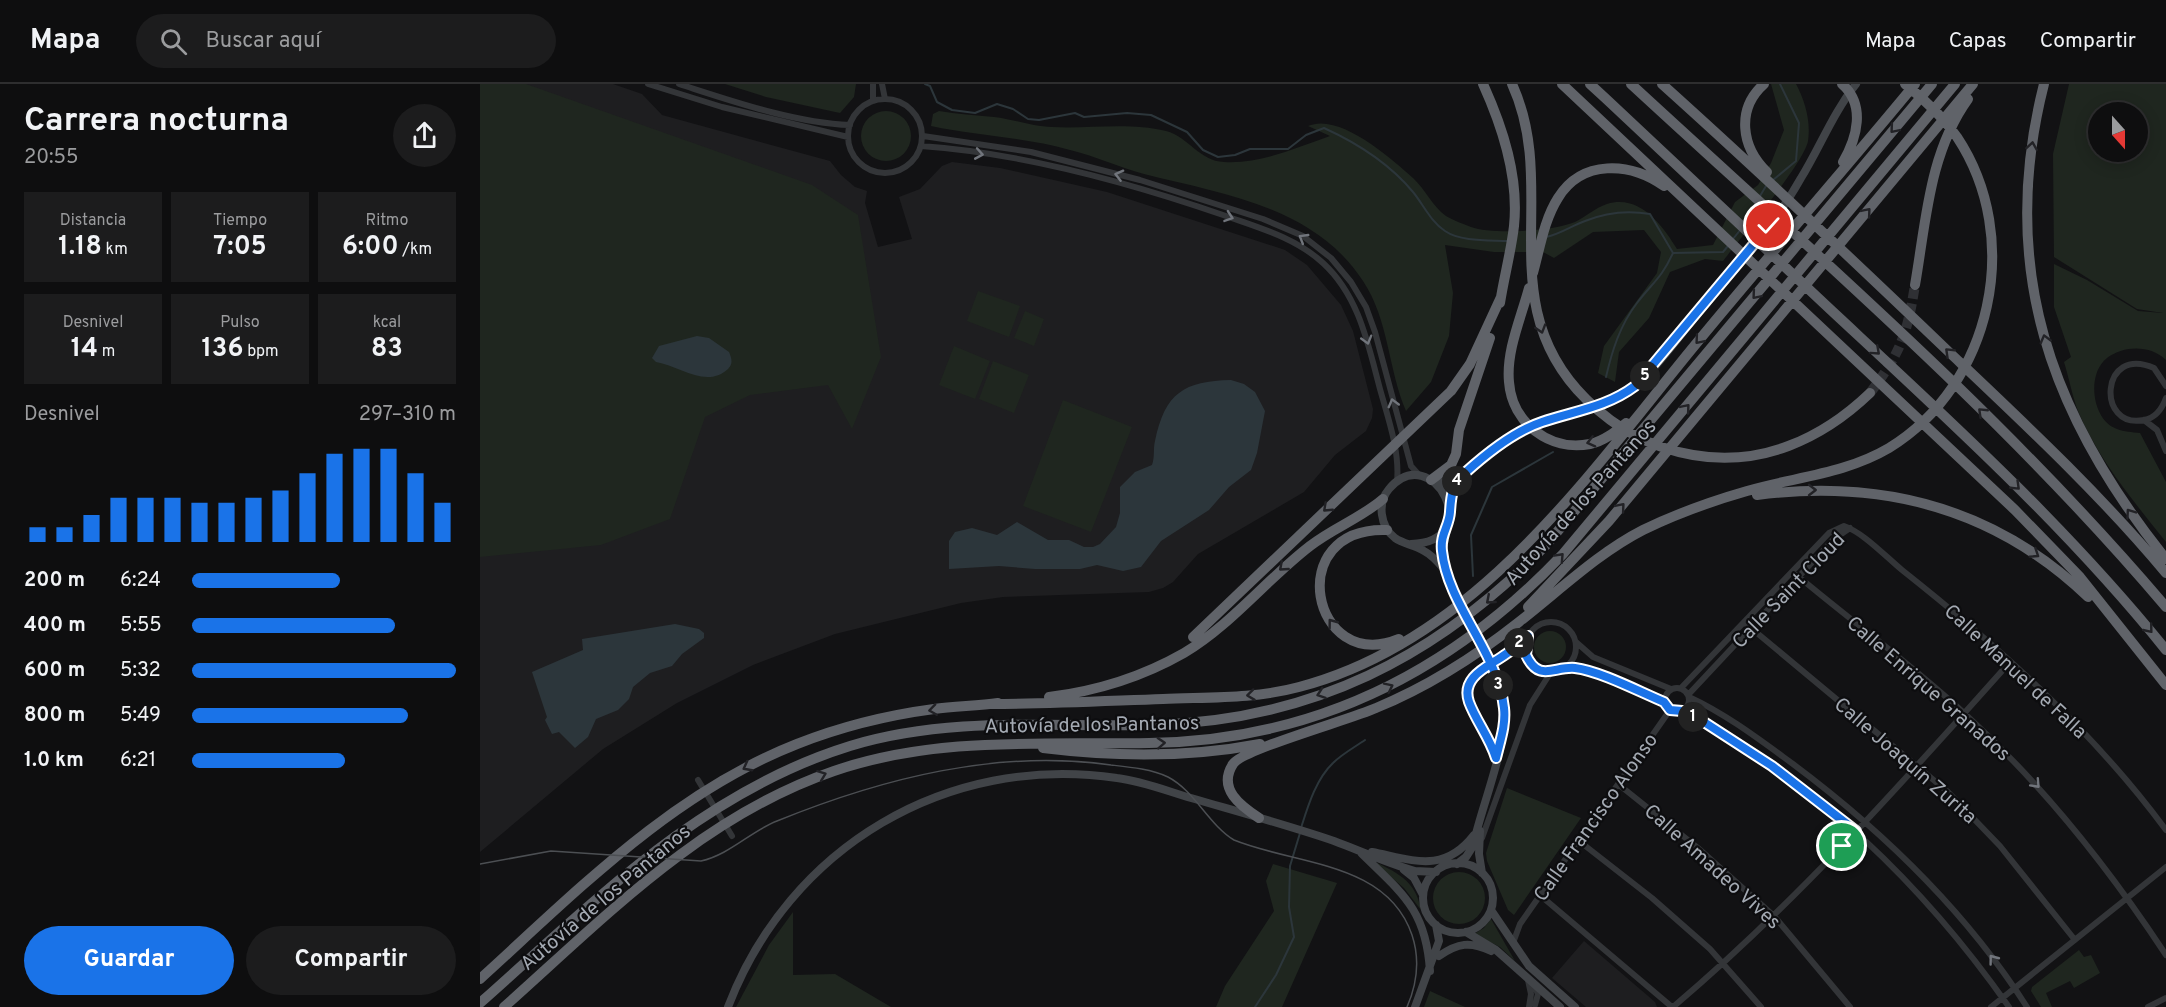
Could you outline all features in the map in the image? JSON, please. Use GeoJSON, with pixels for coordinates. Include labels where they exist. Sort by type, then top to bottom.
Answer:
{"type":"FeatureCollection","features":[{"type":"Feature","properties":{"kind":"highway"},"geometry":{"type":"LineString","coordinates":[[1429,480],[1451,465],[1456,454],[1459,430],[1497,318],[1510,258],[1515,205],[1505,138],[1484,84]]}},
{"type":"Feature","properties":{"kind":"highway"},"geometry":{"type":"LineString","coordinates":[[1512,84],[1526,131],[1531,188],[1529,266],[1533,297],[1547,345],[1567,378],[1594,408],[1631,434],[1677,452],[1717,459],[1765,454],[1812,437],[1833,425],[1870,393]]}},
{"type":"Feature","properties":{"kind":"highway"},"geometry":{"type":"LineString","coordinates":[[1562,84],[2015,510],[2080,578],[2166,685]]}},
{"type":"Feature","properties":{"kind":"highway"},"geometry":{"type":"LineString","coordinates":[[1590,84],[1921,393],[2028,498],[2133,609],[2166,650]]}},
{"type":"Feature","properties":{"kind":"highway"},"geometry":{"type":"LineString","coordinates":[[1631,84],[1852,288],[2051,479],[2114,545],[2166,607]]}},
{"type":"Feature","properties":{"kind":"highway"},"geometry":{"type":"LineString","coordinates":[[1662,84],[1864,271],[2066,464],[2132,532],[2166,573]]}},
{"type":"Feature","properties":{"kind":"highway"},"geometry":{"type":"LineString","coordinates":[[1764,84],[1747,106],[1744,125],[1746,138],[1756,159],[1848,250],[1864,271]]}},
{"type":"Feature","properties":{"kind":"highway"},"geometry":{"type":"LineString","coordinates":[[1830,182],[1853,145],[1858,121],[1854,104],[1842,84]]}},
{"type":"Feature","properties":{"kind":"highway"},"geometry":{"type":"LineString","coordinates":[[1259,818],[1237,802],[1228,784],[1232,765],[1246,754],[1378,708],[1438,677],[1476,652],[1639,532],[1712,502],[1749,490],[1821,475],[1855,464],[1889,448],[1917,426],[1941,402],[1960,375],[1978,340],[1990,293],[1993,262],[1991,235],[1981,190],[1957,137],[1942,118],[1905,84]]}},
{"type":"Feature","properties":{"kind":"highway"},"geometry":{"type":"LineString","coordinates":[[991,704],[1247,696],[1298,687],[1340,674],[1380,655],[1422,630],[1470,596],[1521,550],[1598,464],[1830,182],[1915,84]]}},
{"type":"Feature","properties":{"kind":"highway","name":"Autovía de los Pantanos"},"geometry":{"type":"LineString","coordinates":[[480,1003],[658,847],[709,812],[758,783],[806,762],[850,746],[950,727],[999,723],[1150,725],[1202,722],[1253,714],[1353,683],[1437,639],[1490,599],[1547,544],[1932,84]]}},
{"type":"Feature","properties":{"kind":"highway","name":"Autovía de los Pantanos"},"geometry":{"type":"LineString","coordinates":[[504,1007],[673,857],[718,826],[769,798],[836,770],[937,748],[1019,743],[1151,743],[1201,740],[1257,732],[1303,721],[1359,701],[1412,676],[1448,653],[1520,598],[1563,554],[1955,84]]}},
{"type":"Feature","properties":{"kind":"highway"},"geometry":{"type":"LineString","coordinates":[[1476,652],[1548,589],[1609,521],[1973,84]]}},
{"type":"Feature","properties":{"kind":"highway"},"geometry":{"type":"LineString","coordinates":[[1915,285],[1930,187],[1942,151],[1965,103],[1979,84]]}},
{"type":"Feature","properties":{"kind":"highway"},"geometry":{"type":"LineString","coordinates":[[2044,84],[2030,156],[2027,235],[2033,289],[2041,327],[2068,406],[2090,450],[2112,487],[2166,559]]}},
{"type":"Feature","properties":{"kind":"highway"},"geometry":{"type":"LineString","coordinates":[[1640,412],[1610,436],[1591,443],[1571,445],[1539,435],[1522,420],[1512,402],[1509,358],[1544,232],[1558,198],[1571,182],[1583,174],[1613,167],[1640,172],[1692,207]]}},
{"type":"Feature","properties":{"kind":"highway"},"geometry":{"type":"LineString","coordinates":[[1144,672],[1200,632],[1451,391],[1470,364],[1501,297]]}},
{"type":"Feature","properties":{"kind":"highway"},"geometry":{"type":"LineString","coordinates":[[1712,502],[1795,490],[1848,490],[1896,496],[1962,515],[2004,534],[2043,559],[2074,583],[2127,634]]}},
{"type":"Feature","properties":{"kind":"highway"},"geometry":{"type":"LineString","coordinates":[[480,979],[649,829],[698,795],[749,765],[798,743],[857,726],[934,709],[1082,692],[1117,683],[1144,672],[1185,652],[1218,627],[1313,543],[1370,511],[1383,499]]}},
{"type":"Feature","properties":{"kind":"highway"},"geometry":{"type":"LineString","coordinates":[[1387,530],[1366,531],[1338,545],[1326,557],[1318,581],[1318,594],[1324,611],[1336,629],[1354,642],[1376,645],[1392,642],[1422,630]]}},
{"type":"Feature","properties":{"kind":"highway"},"geometry":{"type":"LineString","coordinates":[[1019,743],[1089,754],[1152,756],[1201,753],[1298,737]]}},
{"type":"Feature","properties":{"kind":"street"},"geometry":{"type":"LineString","coordinates":[[648,84],[722,107],[848,137]]}},
{"type":"Feature","properties":{"kind":"street"},"geometry":{"type":"LineString","coordinates":[[679,84],[722,98],[828,124],[850,125]]}},
{"type":"Feature","properties":{"kind":"street"},"geometry":{"type":"LineString","coordinates":[[873,84],[873,101]]}},
{"type":"Feature","properties":{"kind":"street"},"geometry":{"type":"LineString","coordinates":[[882,84],[885,99]]}},
{"type":"Feature","properties":{"kind":"street"},"geometry":{"type":"LineString","coordinates":[[1397,482],[1429,480],[1446,483],[1510,439],[1540,423],[1592,409],[1617,398],[1635,386],[1652,369],[1783,207],[1833,117],[1856,84]]}},
{"type":"Feature","properties":{"kind":"street"},"geometry":{"type":"LineString","coordinates":[[885,99],[901,102],[912,111],[921,124],[923,136],[921,146],[917,155],[906,167],[885,173],[861,164],[853,154],[848,137],[850,125],[862,107],[873,101],[885,99]]}},
{"type":"Feature","properties":{"kind":"street"},"geometry":{"type":"LineString","coordinates":[[923,136],[1031,152],[1140,180],[1263,219],[1304,236],[1331,258],[1351,282],[1365,307],[1375,332],[1411,466],[1429,480],[1449,501]]}},
{"type":"Feature","properties":{"kind":"street"},"geometry":{"type":"LineString","coordinates":[[921,146],[1036,164],[1188,203],[1298,243],[1330,270],[1343,285],[1357,310],[1399,467],[1397,482],[1383,499],[1383,520],[1387,530],[1394,537],[1432,556],[1444,569],[1493,669],[1504,708],[1504,720],[1496,758],[1481,815],[1470,851],[1457,864]]}},
{"type":"Feature","properties":{"kind":"street"},"geometry":{"type":"LineString","coordinates":[[2160,411],[2144,420],[2129,420],[2114,408],[2109,389],[2112,380],[2126,366],[2135,364],[2154,368],[2166,383]]}},
{"type":"Feature","properties":{"kind":"street"},"geometry":{"type":"LineString","coordinates":[[2157,430],[2160,411],[2166,398]]}},
{"type":"Feature","properties":{"kind":"street"},"geometry":{"type":"LineString","coordinates":[[2144,420],[2157,430],[2166,451]]}},
{"type":"Feature","properties":{"kind":"street"},"geometry":{"type":"LineString","coordinates":[[1411,544],[1422,544],[1442,532],[1448,523],[1449,501],[1457,481],[1466,471]]}},
{"type":"Feature","properties":{"kind":"street","name":"Calle Saint Cloud"},"geometry":{"type":"LineString","coordinates":[[1689,696],[1751,628],[1829,533],[1837,527],[1850,528]]}},
{"type":"Feature","properties":{"kind":"street","name":"Calle Manuel de Falla"},"geometry":{"type":"LineString","coordinates":[[1850,528],[2010,662],[2087,736],[2166,830]]}},
{"type":"Feature","properties":{"kind":"street"},"geometry":{"type":"LineString","coordinates":[[1442,532],[1444,569]]}},
{"type":"Feature","properties":{"kind":"street","name":"Calle Saint Cloud"},"geometry":{"type":"LineString","coordinates":[[1681,688],[1795,574]]}},
{"type":"Feature","properties":{"kind":"street","name":"Calle Enrique Granados"},"geometry":{"type":"LineString","coordinates":[[1795,574],[1965,713],[2051,800],[2128,897],[2166,955]]}},
{"type":"Feature","properties":{"kind":"street"},"geometry":{"type":"LineString","coordinates":[[1496,758],[1469,701],[1468,688],[1474,675],[1528,636],[1537,626],[1557,622],[1569,629],[1575,641],[1593,657],[1671,689],[1681,688],[1689,696],[1780,754],[1867,822],[1917,869],[1946,901],[2015,988],[2027,1007]]}},
{"type":"Feature","properties":{"kind":"street","name":"Calle Joaquín Zurita"},"geometry":{"type":"LineString","coordinates":[[1745,623],[1918,765],[2000,846],[2075,940]]}},
{"type":"Feature","properties":{"kind":"street"},"geometry":{"type":"LineString","coordinates":[[1528,636],[1525,648],[1529,661],[1538,669],[1551,672],[1564,668],[1583,670],[1664,702],[1670,710],[1682,711],[1772,766],[1856,831],[1935,910],[2009,1007]]}},
{"type":"Feature","properties":{"kind":"street"},"geometry":{"type":"LineString","coordinates":[[1564,668],[1575,654],[1575,641]]}},
{"type":"Feature","properties":{"kind":"street"},"geometry":{"type":"LineString","coordinates":[[1541,896],[1672,1007],[1725,963],[1867,822],[2010,662]]}},
{"type":"Feature","properties":{"kind":"street"},"geometry":{"type":"LineString","coordinates":[[1479,847],[1530,705],[1551,672]]}},
{"type":"Feature","properties":{"kind":"street"},"geometry":{"type":"LineString","coordinates":[[1664,702],[1665,694],[1671,689]]}},
{"type":"Feature","properties":{"kind":"street"},"geometry":{"type":"LineString","coordinates":[[1682,711],[1688,705],[1689,696]]}},
{"type":"Feature","properties":{"kind":"street","name":"Calle Francisco Alonso"},"geometry":{"type":"LineString","coordinates":[[1513,944],[1520,924],[1670,710]]}},
{"type":"Feature","properties":{"kind":"street"},"geometry":{"type":"LineString","coordinates":[[728,1007],[739,978],[786,904],[832,857],[882,821],[935,797],[995,780],[1041,774],[1118,778],[1285,825],[1356,849],[1399,867],[1424,873],[1436,872],[1457,864],[1466,864],[1482,873]]}},
{"type":"Feature","properties":{"kind":"street"},"geometry":{"type":"LineString","coordinates":[[698,780],[732,836]]}},
{"type":"Feature","properties":{"kind":"street","name":"Calle Amadeo Vives"},"geometry":{"type":"LineString","coordinates":[[1618,784],[1698,848],[1774,916],[1850,1007]]}},
{"type":"Feature","properties":{"kind":"street"},"geometry":{"type":"LineString","coordinates":[[1430,971],[1439,956],[1461,933],[1481,924],[1491,910],[1493,894],[1482,873],[1479,847],[1481,815]]}},
{"type":"Feature","properties":{"kind":"street"},"geometry":{"type":"LineString","coordinates":[[1356,849],[1432,862],[1456,854],[1475,834]]}},
{"type":"Feature","properties":{"kind":"street"},"geometry":{"type":"LineString","coordinates":[[1580,841],[1652,898],[1725,963],[1761,1007]]}},
{"type":"Feature","properties":{"kind":"street"},"geometry":{"type":"LineString","coordinates":[[1356,849],[1415,910],[1428,942],[1430,971]]}},
{"type":"Feature","properties":{"kind":"street"},"geometry":{"type":"LineString","coordinates":[[1399,867],[1414,878],[1424,897],[1427,912],[1437,925],[1439,941],[1415,1007]]}},
{"type":"Feature","properties":{"kind":"street"},"geometry":{"type":"LineString","coordinates":[[1991,1007],[2166,867]]}},
{"type":"Feature","properties":{"kind":"street"},"geometry":{"type":"LineString","coordinates":[[1424,897],[1425,887],[1436,872]]}},
{"type":"Feature","properties":{"kind":"street"},"geometry":{"type":"LineString","coordinates":[[1491,910],[1540,979],[1575,1007]]}},
{"type":"Feature","properties":{"kind":"street"},"geometry":{"type":"LineString","coordinates":[[1504,930],[1520,924]]}},
{"type":"Feature","properties":{"kind":"street"},"geometry":{"type":"LineString","coordinates":[[1437,925],[1461,933],[1496,950],[1560,1007]]}},
{"type":"Feature","properties":{"kind":"street"},"geometry":{"type":"LineString","coordinates":[[1439,956],[1452,946],[1467,944],[1506,959]]}},
{"type":"Feature","properties":{"kind":"street"},"geometry":{"type":"LineString","coordinates":[[1528,980],[1532,1006]]}},
{"type":"Feature","properties":{"kind":"street"},"geometry":{"type":"LineString","coordinates":[[1532,1006],[1538,994],[1535,987]]}},
{"type":"Feature","properties":{"kind":"street"},"geometry":{"type":"LineString","coordinates":[[1532,1006],[1549,998]]}},
{"type":"Feature","properties":{"kind":"street"},"geometry":{"type":"LineString","coordinates":[[2148,1007],[2166,998]]}},
{"type":"Feature","properties":{"kind":"shaded area"},"geometry":{"type":"Polygon","coordinates":[[[480,84],[613,84],[642,94],[662,115],[830,161],[855,187],[867,191],[865,203],[878,247],[912,239],[899,197],[920,189],[942,166],[952,162],[1000,168],[1107,192],[1285,250],[1307,265],[1341,305],[1353,331],[1373,409],[1372,418],[1366,431],[1335,455],[1304,492],[1198,554],[1173,582],[1163,588],[1149,592],[1003,597],[961,603],[835,634],[753,665],[677,703],[603,749],[480,852],[480,84]]]}},
{"type":"Feature","properties":{"kind":"shaded area"},"geometry":{"type":"Polygon","coordinates":[[[480,84],[526,84],[812,185],[858,215],[881,357],[852,429],[828,385],[750,395],[705,417],[670,519],[601,545],[480,557],[480,84]]]}},
{"type":"Feature","properties":{"kind":"shaded area"},"geometry":{"type":"Polygon","coordinates":[[[725,84],[856,84],[854,97],[840,113],[766,97],[725,84]]]}},
{"type":"Feature","properties":{"kind":"shaded area"},"geometry":{"type":"Polygon","coordinates":[[[1771,84],[1796,84],[1805,104],[1809,126],[1808,141],[1804,152],[1784,183],[1723,261],[1705,259],[1670,272],[1649,318],[1619,352],[1615,382],[1598,373],[1604,346],[1657,273],[1661,252],[1644,230],[1593,232],[1554,258],[1543,252],[1494,252],[1445,245],[1453,293],[1449,336],[1431,382],[1406,411],[1372,296],[1343,256],[1320,236],[1294,220],[1236,197],[1144,174],[1070,150],[1036,142],[931,126],[933,114],[939,111],[1001,118],[1045,127],[1152,128],[1174,134],[1215,161],[1238,162],[1265,158],[1330,136],[1308,126],[1321,123],[1334,125],[1364,139],[1392,159],[1413,178],[1441,212],[1471,227],[1494,231],[1553,228],[1575,222],[1607,204],[1630,203],[1649,214],[1677,249],[1713,245],[1735,202],[1758,185],[1771,163],[1784,130],[1771,84]]]}},
{"type":"Feature","properties":{"kind":"shaded area"},"geometry":{"type":"Polygon","coordinates":[[[2069,84],[2166,84],[2166,360],[2145,349],[2121,351],[2107,358],[2100,365],[2094,385],[2097,407],[2102,417],[2117,429],[2140,433],[2166,482],[2166,542],[2106,463],[2078,411],[2064,362],[2071,357],[2054,307],[2054,264],[2087,280],[2138,311],[2163,313],[2137,309],[2054,257],[2053,154],[2069,84]]]}},
{"type":"Feature","properties":{"kind":"shaded area"},"geometry":{"type":"Polygon","coordinates":[[[881,111],[891,111],[904,118],[911,131],[911,141],[904,154],[891,161],[881,161],[872,157],[865,150],[861,141],[861,131],[865,122],[872,115],[881,111]]]}},
{"type":"Feature","properties":{"kind":"shaded area"},"geometry":{"type":"Polygon","coordinates":[[[978,291],[1020,306],[1009,337],[967,321],[978,291]]]}},
{"type":"Feature","properties":{"kind":"shaded area"},"geometry":{"type":"Polygon","coordinates":[[[1025,311],[1044,319],[1034,346],[1014,338],[1025,311]]]}},
{"type":"Feature","properties":{"kind":"shaded area"},"geometry":{"type":"Polygon","coordinates":[[[697,336],[709,338],[729,352],[731,365],[720,375],[702,377],[656,362],[652,358],[659,346],[697,336]]]}},
{"type":"Feature","properties":{"kind":"shaded area"},"geometry":{"type":"Polygon","coordinates":[[[954,346],[990,361],[975,399],[939,385],[954,346]]]}},
{"type":"Feature","properties":{"kind":"shaded area"},"geometry":{"type":"Polygon","coordinates":[[[993,361],[1029,375],[1014,413],[979,399],[993,361]]]}},
{"type":"Feature","properties":{"kind":"shaded area"},"geometry":{"type":"Polygon","coordinates":[[[1231,380],[1244,384],[1255,392],[1265,411],[1257,453],[1251,470],[1229,487],[1209,510],[1161,541],[1141,567],[1123,571],[1097,565],[1080,569],[999,566],[949,569],[949,541],[955,532],[972,528],[997,535],[1017,522],[1048,540],[1069,540],[1084,547],[1100,544],[1116,527],[1120,513],[1120,487],[1135,472],[1152,465],[1159,425],[1171,401],[1189,387],[1201,383],[1231,380]]]}},
{"type":"Feature","properties":{"kind":"shaded area"},"geometry":{"type":"Polygon","coordinates":[[[1063,400],[1132,427],[1091,532],[1023,506],[1063,400]]]}},
{"type":"Feature","properties":{"kind":"shaded area"},"geometry":{"type":"Polygon","coordinates":[[[675,624],[699,629],[704,633],[704,638],[682,654],[672,666],[650,673],[633,687],[629,699],[618,710],[596,719],[588,737],[575,748],[559,732],[552,734],[545,720],[547,717],[532,672],[583,650],[582,639],[675,624]]]}},
{"type":"Feature","properties":{"kind":"shaded area"},"geometry":{"type":"Polygon","coordinates":[[[1550,631],[1562,635],[1566,647],[1562,659],[1550,663],[1538,659],[1534,647],[1538,635],[1550,631]]]}},
{"type":"Feature","properties":{"kind":"shaded area"},"geometry":{"type":"Polygon","coordinates":[[[1507,788],[1581,818],[1514,915],[1508,910],[1487,861],[1486,853],[1507,788]]]}},
{"type":"Feature","properties":{"kind":"shaded area"},"geometry":{"type":"Polygon","coordinates":[[[1371,860],[1396,873],[1410,884],[1415,891],[1421,910],[1404,888],[1371,860]]]}},
{"type":"Feature","properties":{"kind":"shaded area"},"geometry":{"type":"Polygon","coordinates":[[[1273,864],[1337,883],[1282,1007],[1216,1007],[1225,986],[1274,911],[1266,881],[1273,864]]]}},
{"type":"Feature","properties":{"kind":"shaded area"},"geometry":{"type":"Polygon","coordinates":[[[1459,872],[1469,874],[1477,880],[1483,888],[1485,898],[1483,908],[1477,916],[1469,922],[1459,924],[1449,922],[1441,916],[1435,908],[1433,898],[1435,888],[1441,880],[1449,874],[1459,872]]]}},
{"type":"Feature","properties":{"kind":"shaded area"},"geometry":{"type":"Polygon","coordinates":[[[793,912],[793,975],[835,974],[891,1007],[736,1007],[769,945],[793,912]]]}},
{"type":"Feature","properties":{"kind":"shaded area"},"geometry":{"type":"Polygon","coordinates":[[[1491,919],[1515,961],[1500,947],[1474,934],[1484,928],[1491,919]]]}},
{"type":"Feature","properties":{"kind":"shaded area"},"geometry":{"type":"Polygon","coordinates":[[[1584,941],[1655,1002],[1657,1007],[1586,1007],[1552,978],[1584,941]]]}},
{"type":"Feature","properties":{"kind":"shaded area"},"geometry":{"type":"Polygon","coordinates":[[[2079,950],[2084,957],[2091,955],[2100,973],[2074,988],[2070,981],[2046,993],[2052,1007],[2041,1007],[2031,991],[2032,987],[2079,950]]]}},
{"type":"Feature","properties":{"kind":"shaded area"},"geometry":{"type":"Polygon","coordinates":[[[1430,991],[1465,1007],[1424,1007],[1430,991]]]}},
{"type":"Feature","properties":{"kind":"waterway"},"geometry":{"type":"LineString","coordinates":[[925,84],[930,86],[937,102],[952,110],[975,113],[997,104],[1013,109],[1028,119],[1039,120],[1075,113],[1084,117],[1127,113],[1151,115],[1187,132],[1203,150],[1218,157],[1235,155],[1250,149],[1288,149],[1306,135],[1324,128],[1360,147],[1394,172],[1445,231],[1467,239],[1508,241]]}},
{"type":"Feature","properties":{"kind":"waterway"},"geometry":{"type":"LineString","coordinates":[[1773,180],[1796,161],[1799,123],[1780,84]]}},
{"type":"Feature","properties":{"kind":"waterway"},"geometry":{"type":"LineString","coordinates":[[1760,196],[1766,186]]}},
{"type":"Feature","properties":{"kind":"waterway"},"geometry":{"type":"LineString","coordinates":[[1744,225],[1756,204]]}},
{"type":"Feature","properties":{"kind":"waterway"},"geometry":{"type":"LineString","coordinates":[[1546,237],[1601,216],[1625,212],[1650,214],[1673,253]]}},
{"type":"Feature","properties":{"kind":"waterway"},"geometry":{"type":"LineString","coordinates":[[1733,239],[1741,229]]}},
{"type":"Feature","properties":{"kind":"waterway"},"geometry":{"type":"LineString","coordinates":[[1606,377],[1621,329],[1637,303],[1661,275],[1673,253],[1723,252],[1728,246]]}},
{"type":"Feature","properties":{"kind":"waterway"},"geometry":{"type":"LineString","coordinates":[[1473,576],[1471,535],[1492,487],[1553,452]]}},
{"type":"Feature","properties":{"kind":"waterway"},"geometry":{"type":"LineString","coordinates":[[1301,828],[1313,793],[1327,769],[1365,740]]}},
{"type":"Feature","properties":{"kind":"waterway"},"geometry":{"type":"LineString","coordinates":[[1255,1007],[1276,975],[1294,937],[1289,907],[1290,866],[1300,833]]}},
{"type":"Feature","properties":{"kind":"tunnel"},"geometry":{"type":"LineString","coordinates":[[1870,393],[1896,354],[1909,317],[1915,285]]}},
{"type":"Feature","properties":{"kind":"tram line"},"geometry":{"type":"LineString","coordinates":[[480,864],[551,851],[701,861],[721,854],[767,825],[817,806],[899,780],[983,764],[1068,761],[1147,770],[1178,783],[1234,840],[1336,869],[1361,879],[1382,892],[1400,911],[1412,935],[1416,953],[1416,971],[1407,1007]]}},
{"type":"Feature","properties":{"kind":"route"},"geometry":{"type":"LineString","coordinates":[[1769,226],[1652,369],[1635,386],[1625,394],[1592,409],[1540,423],[1522,431],[1466,471],[1457,481],[1449,501],[1450,512],[1448,523],[1442,532],[1441,549],[1444,569],[1472,626],[1493,669],[1502,697],[1504,720],[1496,758],[1469,701],[1468,688],[1474,675],[1479,671],[1494,662],[1508,653],[1528,636],[1526,655],[1533,666],[1538,669],[1544,672],[1564,668],[1583,670],[1664,702],[1670,710],[1682,711],[1704,722],[1772,766],[1856,831],[1842,846]]}}]}
